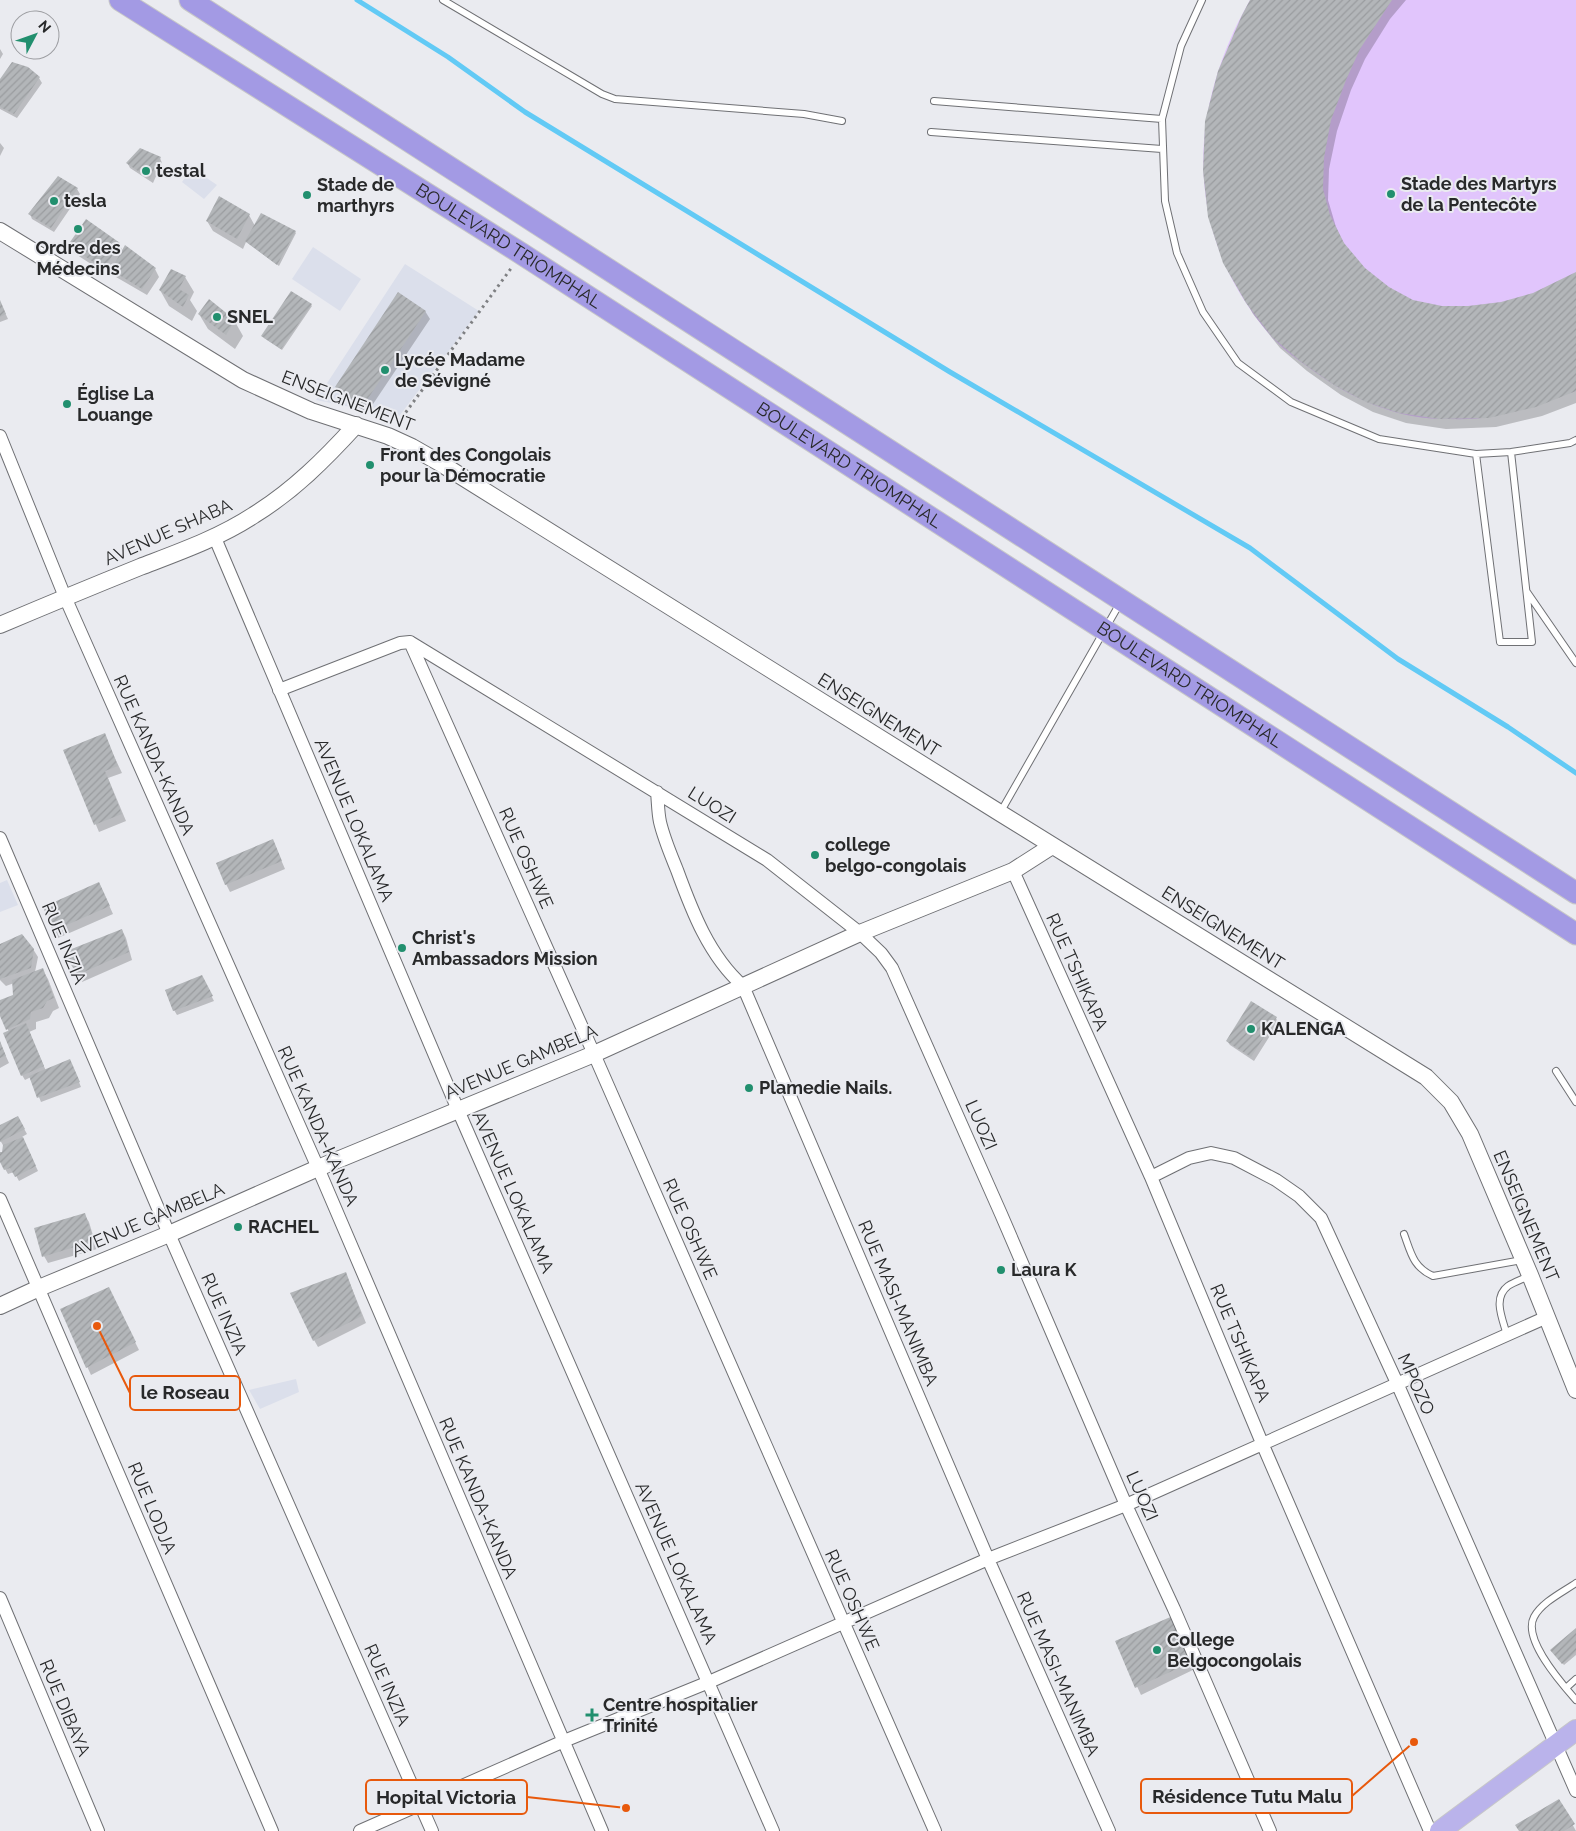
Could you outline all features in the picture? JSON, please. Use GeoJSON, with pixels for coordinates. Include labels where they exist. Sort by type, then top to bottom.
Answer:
{"type":"FeatureCollection","features":[{"type":"Feature","properties":{"kind":"highway","name":"BOULEVARD TRIOMPHAL"},"geometry":{"type":"LineString","coordinates":[[120,0],[522,254],[1576,934]]}},
{"type":"Feature","properties":{"kind":"highway","name":"BOULEVARD TRIOMPHAL"},"geometry":{"type":"LineString","coordinates":[[190,0],[1576,893]]}},
{"type":"Feature","properties":{"kind":"main road"},"geometry":{"type":"LineString","coordinates":[[1440,1831],[1576,1730]]}},
{"type":"Feature","properties":{"kind":"street","name":"ENSEIGNEMENT"},"geometry":{"type":"LineString","coordinates":[[0,231],[243,380],[311,411],[388,436],[440,463],[1052,846],[1426,1077],[1451,1102],[1470,1134],[1576,1390]]}},
{"type":"Feature","properties":{"kind":"street","name":"AVENUE SHABA"},"geometry":{"type":"LineString","coordinates":[[0,625],[214,538],[254,515],[285,494],[316,467],[356,425]]}},
{"type":"Feature","properties":{"kind":"street","name":"RUE KANDA-KANDA"},"geometry":{"type":"LineString","coordinates":[[0,436],[65,597],[318,1168],[602,1831]]}},
{"type":"Feature","properties":{"kind":"street","name":"AVENUE LOKALAMA"},"geometry":{"type":"LineString","coordinates":[[214,538],[458,1110],[773,1831]]}},
{"type":"Feature","properties":{"kind":"street"},"geometry":{"type":"LineString","coordinates":[[279,690],[395,645],[410,642]]}},
{"type":"Feature","properties":{"kind":"street","name":"LUOZI"},"geometry":{"type":"LineString","coordinates":[[410,642],[767,860],[860,934],[880,953],[892,968],[1270,1831]]}},
{"type":"Feature","properties":{"kind":"street","name":"RUE OSHWE"},"geometry":{"type":"LineString","coordinates":[[410,642],[594,1054],[935,1831]]}},
{"type":"Feature","properties":{"kind":"street","name":"RUE MASI-MANIMBA"},"geometry":{"type":"LineString","coordinates":[[657,792],[660,822],[689,903],[717,958],[729,974],[743,986],[988,1559],[1109,1831]]}},
{"type":"Feature","properties":{"kind":"street","name":"RUE INZIA"},"geometry":{"type":"LineString","coordinates":[[0,838],[169,1234],[432,1831]]}},
{"type":"Feature","properties":{"kind":"street","name":"AVENUE GAMBELA"},"geometry":{"type":"LineString","coordinates":[[0,1306],[318,1168],[594,1054],[860,934],[1012,870],[1052,846]]}},
{"type":"Feature","properties":{"kind":"street","name":"RUE TSHIKAPA"},"geometry":{"type":"LineString","coordinates":[[1012,870],[1151,1177],[1262,1443],[1430,1831]]}},
{"type":"Feature","properties":{"kind":"street","name":"MPOZO"},"geometry":{"type":"LineString","coordinates":[[1151,1177],[1188,1158],[1211,1153],[1234,1158],[1276,1180],[1299,1196],[1321,1218],[1397,1384],[1576,1791]]}},
{"type":"Feature","properties":{"kind":"street","name":"RUE LODJA"},"geometry":{"type":"LineString","coordinates":[[0,1200],[272,1831]]}},
{"type":"Feature","properties":{"kind":"street"},"geometry":{"type":"LineString","coordinates":[[360,1831],[564,1741],[708,1682],[988,1559],[1126,1505],[1546,1317]]}},
{"type":"Feature","properties":{"kind":"street","name":"RUE DIBAYA"},"geometry":{"type":"LineString","coordinates":[[0,1598],[98,1831]]}},
{"type":"Feature","properties":{"kind":"lane"},"geometry":{"type":"LineString","coordinates":[[442,0],[602,94],[615,99],[804,114],[842,121]]}},
{"type":"Feature","properties":{"kind":"lane"},"geometry":{"type":"LineString","coordinates":[[1202,0],[1181,46],[1162,119],[1165,201],[1178,253],[1203,312],[1238,363],[1290,402],[1379,439],[1476,454],[1511,452],[1570,443],[1576,440]]}},
{"type":"Feature","properties":{"kind":"lane"},"geometry":{"type":"LineString","coordinates":[[934,102],[1162,119]]}},
{"type":"Feature","properties":{"kind":"lane"},"geometry":{"type":"LineString","coordinates":[[932,132],[1162,149]]}},
{"type":"Feature","properties":{"kind":"lane"},"geometry":{"type":"LineString","coordinates":[[1476,454],[1500,642],[1532,642],[1511,452]]}},
{"type":"Feature","properties":{"kind":"lane"},"geometry":{"type":"LineString","coordinates":[[1526,592],[1576,663]]}},
{"type":"Feature","properties":{"kind":"lane"},"geometry":{"type":"LineString","coordinates":[[1000,813],[1122,600]]}},
{"type":"Feature","properties":{"kind":"lane"},"geometry":{"type":"LineString","coordinates":[[1556,1071],[1576,1102]]}},
{"type":"Feature","properties":{"kind":"lane"},"geometry":{"type":"LineString","coordinates":[[1404,1234],[1416,1265],[1423,1272],[1432,1276],[1523,1260]]}},
{"type":"Feature","properties":{"kind":"lane"},"geometry":{"type":"LineString","coordinates":[[1507,1335],[1499,1307],[1500,1298],[1507,1287],[1530,1275]]}},
{"type":"Feature","properties":{"kind":"lane"},"geometry":{"type":"LineString","coordinates":[[1576,1583],[1541,1608],[1533,1618],[1532,1633],[1537,1649],[1576,1700]]}},
{"type":"Feature","properties":{"kind":"lane"},"geometry":{"type":"LineString","coordinates":[[1566,1688],[1576,1679]]}},
{"type":"Feature","properties":{"kind":"path"},"geometry":{"type":"LineString","coordinates":[[388,436],[522,254]]}},
{"type":"Feature","properties":{"kind":"shaded area","name":"Stade des Martyrs de la Pentecôte"},"geometry":{"type":"Polygon","coordinates":[[[1250,0],[1576,0],[1576,391],[1500,415],[1483,418],[1423,418],[1390,411],[1343,390],[1298,359],[1271,336],[1242,297],[1222,257],[1209,215],[1204,172],[1205,129],[1214,86],[1229,42],[1250,0]]]}},
{"type":"Feature","properties":{"kind":"shaded area"},"geometry":{"type":"Polygon","coordinates":[[[192,168],[217,185],[204,199],[182,182],[192,168]]]}},
{"type":"Feature","properties":{"kind":"shaded area"},"geometry":{"type":"Polygon","coordinates":[[[313,247],[361,279],[340,311],[292,279],[313,247]]]}},
{"type":"Feature","properties":{"kind":"shaded area","name":"Lycée Madame de Sévigné"},"geometry":{"type":"Polygon","coordinates":[[[405,264],[479,311],[397,419],[386,414],[316,400],[405,264]]]}},
{"type":"Feature","properties":{"kind":"shaded area"},"geometry":{"type":"Polygon","coordinates":[[[7,880],[18,905],[0,912],[0,883],[7,880]]]}},
{"type":"Feature","properties":{"kind":"shaded area"},"geometry":{"type":"Polygon","coordinates":[[[296,1379],[299,1392],[260,1409],[249,1390],[296,1379]]]}},
{"type":"Feature","properties":{"kind":"building"},"geometry":{"type":"Polygon","coordinates":[[[1250,0],[1392,0],[1360,49],[1331,120],[1324,158],[1323,189],[1330,215],[1344,243],[1365,268],[1389,287],[1413,300],[1442,306],[1468,306],[1501,302],[1533,293],[1576,272],[1576,391],[1536,407],[1489,418],[1439,419],[1399,413],[1366,402],[1334,385],[1300,361],[1272,337],[1246,303],[1223,263],[1208,217],[1203,171],[1205,121],[1218,71],[1250,0]]]}},
{"type":"Feature","properties":{"kind":"building"},"geometry":{"type":"Polygon","coordinates":[[[12,62],[28,67],[40,77],[14,114],[0,107],[0,79],[12,62]]]}},
{"type":"Feature","properties":{"kind":"building","name":"testal"},"geometry":{"type":"Polygon","coordinates":[[[140,148],[161,157],[150,179],[126,163],[140,148]]]}},
{"type":"Feature","properties":{"kind":"building","name":"tesla"},"geometry":{"type":"Polygon","coordinates":[[[58,176],[78,188],[51,228],[28,214],[58,176]]]}},
{"type":"Feature","properties":{"kind":"building"},"geometry":{"type":"Polygon","coordinates":[[[219,196],[250,214],[237,239],[206,221],[219,196]]]}},
{"type":"Feature","properties":{"kind":"building"},"geometry":{"type":"Polygon","coordinates":[[[261,213],[296,231],[277,265],[245,241],[261,213]]]}},
{"type":"Feature","properties":{"kind":"building"},"geometry":{"type":"Polygon","coordinates":[[[86,219],[120,243],[104,269],[68,245],[86,219]]]}},
{"type":"Feature","properties":{"kind":"building"},"geometry":{"type":"Polygon","coordinates":[[[125,245],[156,268],[142,289],[111,270],[125,245]]]}},
{"type":"Feature","properties":{"kind":"building"},"geometry":{"type":"Polygon","coordinates":[[[171,269],[186,276],[179,289],[189,295],[183,307],[159,290],[171,269]]]}},
{"type":"Feature","properties":{"kind":"building"},"geometry":{"type":"Polygon","coordinates":[[[291,291],[312,304],[281,349],[261,336],[291,291]]]}},
{"type":"Feature","properties":{"kind":"building"},"geometry":{"type":"Polygon","coordinates":[[[398,292],[426,311],[363,406],[335,387],[398,292]]]}},
{"type":"Feature","properties":{"kind":"building","name":"SNEL"},"geometry":{"type":"Polygon","coordinates":[[[209,299],[235,320],[226,335],[198,314],[209,299]]]}},
{"type":"Feature","properties":{"kind":"building"},"geometry":{"type":"Polygon","coordinates":[[[0,300],[6,314],[0,317],[0,300]]]}},
{"type":"Feature","properties":{"kind":"building"},"geometry":{"type":"Polygon","coordinates":[[[105,733],[118,766],[105,771],[122,814],[94,825],[63,750],[105,733]]]}},
{"type":"Feature","properties":{"kind":"building"},"geometry":{"type":"Polygon","coordinates":[[[273,839],[282,861],[225,885],[216,863],[273,839]]]}},
{"type":"Feature","properties":{"kind":"building"},"geometry":{"type":"Polygon","coordinates":[[[99,882],[110,906],[53,931],[43,907],[99,882]]]}},
{"type":"Feature","properties":{"kind":"building"},"geometry":{"type":"Polygon","coordinates":[[[122,929],[129,952],[77,975],[64,952],[122,929]]]}},
{"type":"Feature","properties":{"kind":"building"},"geometry":{"type":"Polygon","coordinates":[[[22,934],[34,949],[31,968],[0,979],[0,944],[22,934]]]}},
{"type":"Feature","properties":{"kind":"building"},"geometry":{"type":"Polygon","coordinates":[[[43,968],[54,998],[47,1001],[43,1008],[31,1012],[30,1019],[6,1030],[0,1016],[0,1000],[13,995],[12,980],[43,968]]]}},
{"type":"Feature","properties":{"kind":"building"},"geometry":{"type":"Polygon","coordinates":[[[202,975],[213,996],[173,1011],[165,990],[202,975]]]}},
{"type":"Feature","properties":{"kind":"building","name":"KALENGA"},"geometry":{"type":"Polygon","coordinates":[[[1251,1001],[1277,1017],[1251,1057],[1226,1041],[1251,1001]]]}},
{"type":"Feature","properties":{"kind":"building"},"geometry":{"type":"Polygon","coordinates":[[[26,1023],[44,1066],[21,1076],[3,1033],[26,1023]]]}},
{"type":"Feature","properties":{"kind":"building"},"geometry":{"type":"Polygon","coordinates":[[[0,1041],[6,1056],[0,1058],[0,1041]]]}},
{"type":"Feature","properties":{"kind":"building"},"geometry":{"type":"Polygon","coordinates":[[[70,1059],[80,1082],[37,1098],[29,1076],[70,1059]]]}},
{"type":"Feature","properties":{"kind":"building"},"geometry":{"type":"Polygon","coordinates":[[[18,1116],[25,1129],[0,1142],[0,1125],[18,1116]]]}},
{"type":"Feature","properties":{"kind":"building"},"geometry":{"type":"Polygon","coordinates":[[[23,1137],[36,1166],[15,1177],[10,1168],[4,1170],[0,1162],[0,1152],[2,1152],[3,1145],[23,1137]]]}},
{"type":"Feature","properties":{"kind":"building"},"geometry":{"type":"Polygon","coordinates":[[[85,1213],[94,1241],[42,1257],[34,1228],[85,1213]]]}},
{"type":"Feature","properties":{"kind":"building"},"geometry":{"type":"Polygon","coordinates":[[[346,1272],[362,1316],[313,1341],[290,1293],[346,1272]]]}},
{"type":"Feature","properties":{"kind":"building"},"geometry":{"type":"Polygon","coordinates":[[[109,1287],[136,1342],[86,1368],[60,1309],[109,1287]]]}},
{"type":"Feature","properties":{"kind":"building"},"geometry":{"type":"Polygon","coordinates":[[[1175,1615],[1194,1661],[1135,1688],[1115,1641],[1175,1615]]]}},
{"type":"Feature","properties":{"kind":"building"},"geometry":{"type":"Polygon","coordinates":[[[1576,1628],[1576,1652],[1562,1664],[1550,1650],[1576,1628]]]}},
{"type":"Feature","properties":{"kind":"building"},"geometry":{"type":"Polygon","coordinates":[[[1559,1799],[1575,1824],[1564,1831],[1519,1831],[1515,1825],[1559,1799]]]}},
{"type":"Feature","properties":{"kind":"waterway"},"geometry":{"type":"LineString","coordinates":[[357,0],[448,57],[525,112],[950,372],[1250,548],[1398,659],[1508,727],[1576,773]]}},
{"type":"Feature","properties":{"kind":"place","name":"testal"},"geometry":{"type":"Point","coordinates":[146,171]}},
{"type":"Feature","properties":{"kind":"place","name":"Stade des Martyrs de la Pentecôte"},"geometry":{"type":"Point","coordinates":[1391,194]}},
{"type":"Feature","properties":{"kind":"place","name":"Stade de marthyrs"},"geometry":{"type":"Point","coordinates":[307,195]}},
{"type":"Feature","properties":{"kind":"place","name":"tesla"},"geometry":{"type":"Point","coordinates":[54,201]}},
{"type":"Feature","properties":{"kind":"place","name":"Ordre des Médecins"},"geometry":{"type":"Point","coordinates":[78,229]}},
{"type":"Feature","properties":{"kind":"place","name":"SNEL"},"geometry":{"type":"Point","coordinates":[217,317]}},
{"type":"Feature","properties":{"kind":"place","name":"Lycée Madame de Sévigné"},"geometry":{"type":"Point","coordinates":[385,370]}},
{"type":"Feature","properties":{"kind":"place","name":"Église La Louange"},"geometry":{"type":"Point","coordinates":[67,404]}},
{"type":"Feature","properties":{"kind":"place","name":"Front des Congolais pour la Démocratie"},"geometry":{"type":"Point","coordinates":[370,465]}},
{"type":"Feature","properties":{"kind":"place","name":"college belgo-congolais"},"geometry":{"type":"Point","coordinates":[815,855]}},
{"type":"Feature","properties":{"kind":"place","name":"Christ's Ambassadors Mission"},"geometry":{"type":"Point","coordinates":[402,948]}},
{"type":"Feature","properties":{"kind":"place","name":"KALENGA"},"geometry":{"type":"Point","coordinates":[1251,1029]}},
{"type":"Feature","properties":{"kind":"place","name":"Plamedie Nails."},"geometry":{"type":"Point","coordinates":[749,1088]}},
{"type":"Feature","properties":{"kind":"place","name":"RACHEL"},"geometry":{"type":"Point","coordinates":[238,1227]}},
{"type":"Feature","properties":{"kind":"place","name":"Laura K"},"geometry":{"type":"Point","coordinates":[1001,1270]}},
{"type":"Feature","properties":{"kind":"place","name":"le Roseau"},"geometry":{"type":"Point","coordinates":[97,1326]}},
{"type":"Feature","properties":{"kind":"place","name":"College Belgocongolais"},"geometry":{"type":"Point","coordinates":[1157,1650]}},
{"type":"Feature","properties":{"kind":"place","name":"Centre hospitalier Trinité"},"geometry":{"type":"Point","coordinates":[592,1715]}},
{"type":"Feature","properties":{"kind":"place","name":"Résidence Tutu Malu"},"geometry":{"type":"Point","coordinates":[1414,1742]}},
{"type":"Feature","properties":{"kind":"place","name":"Hopital Victoria"},"geometry":{"type":"Point","coordinates":[626,1808]}}]}
